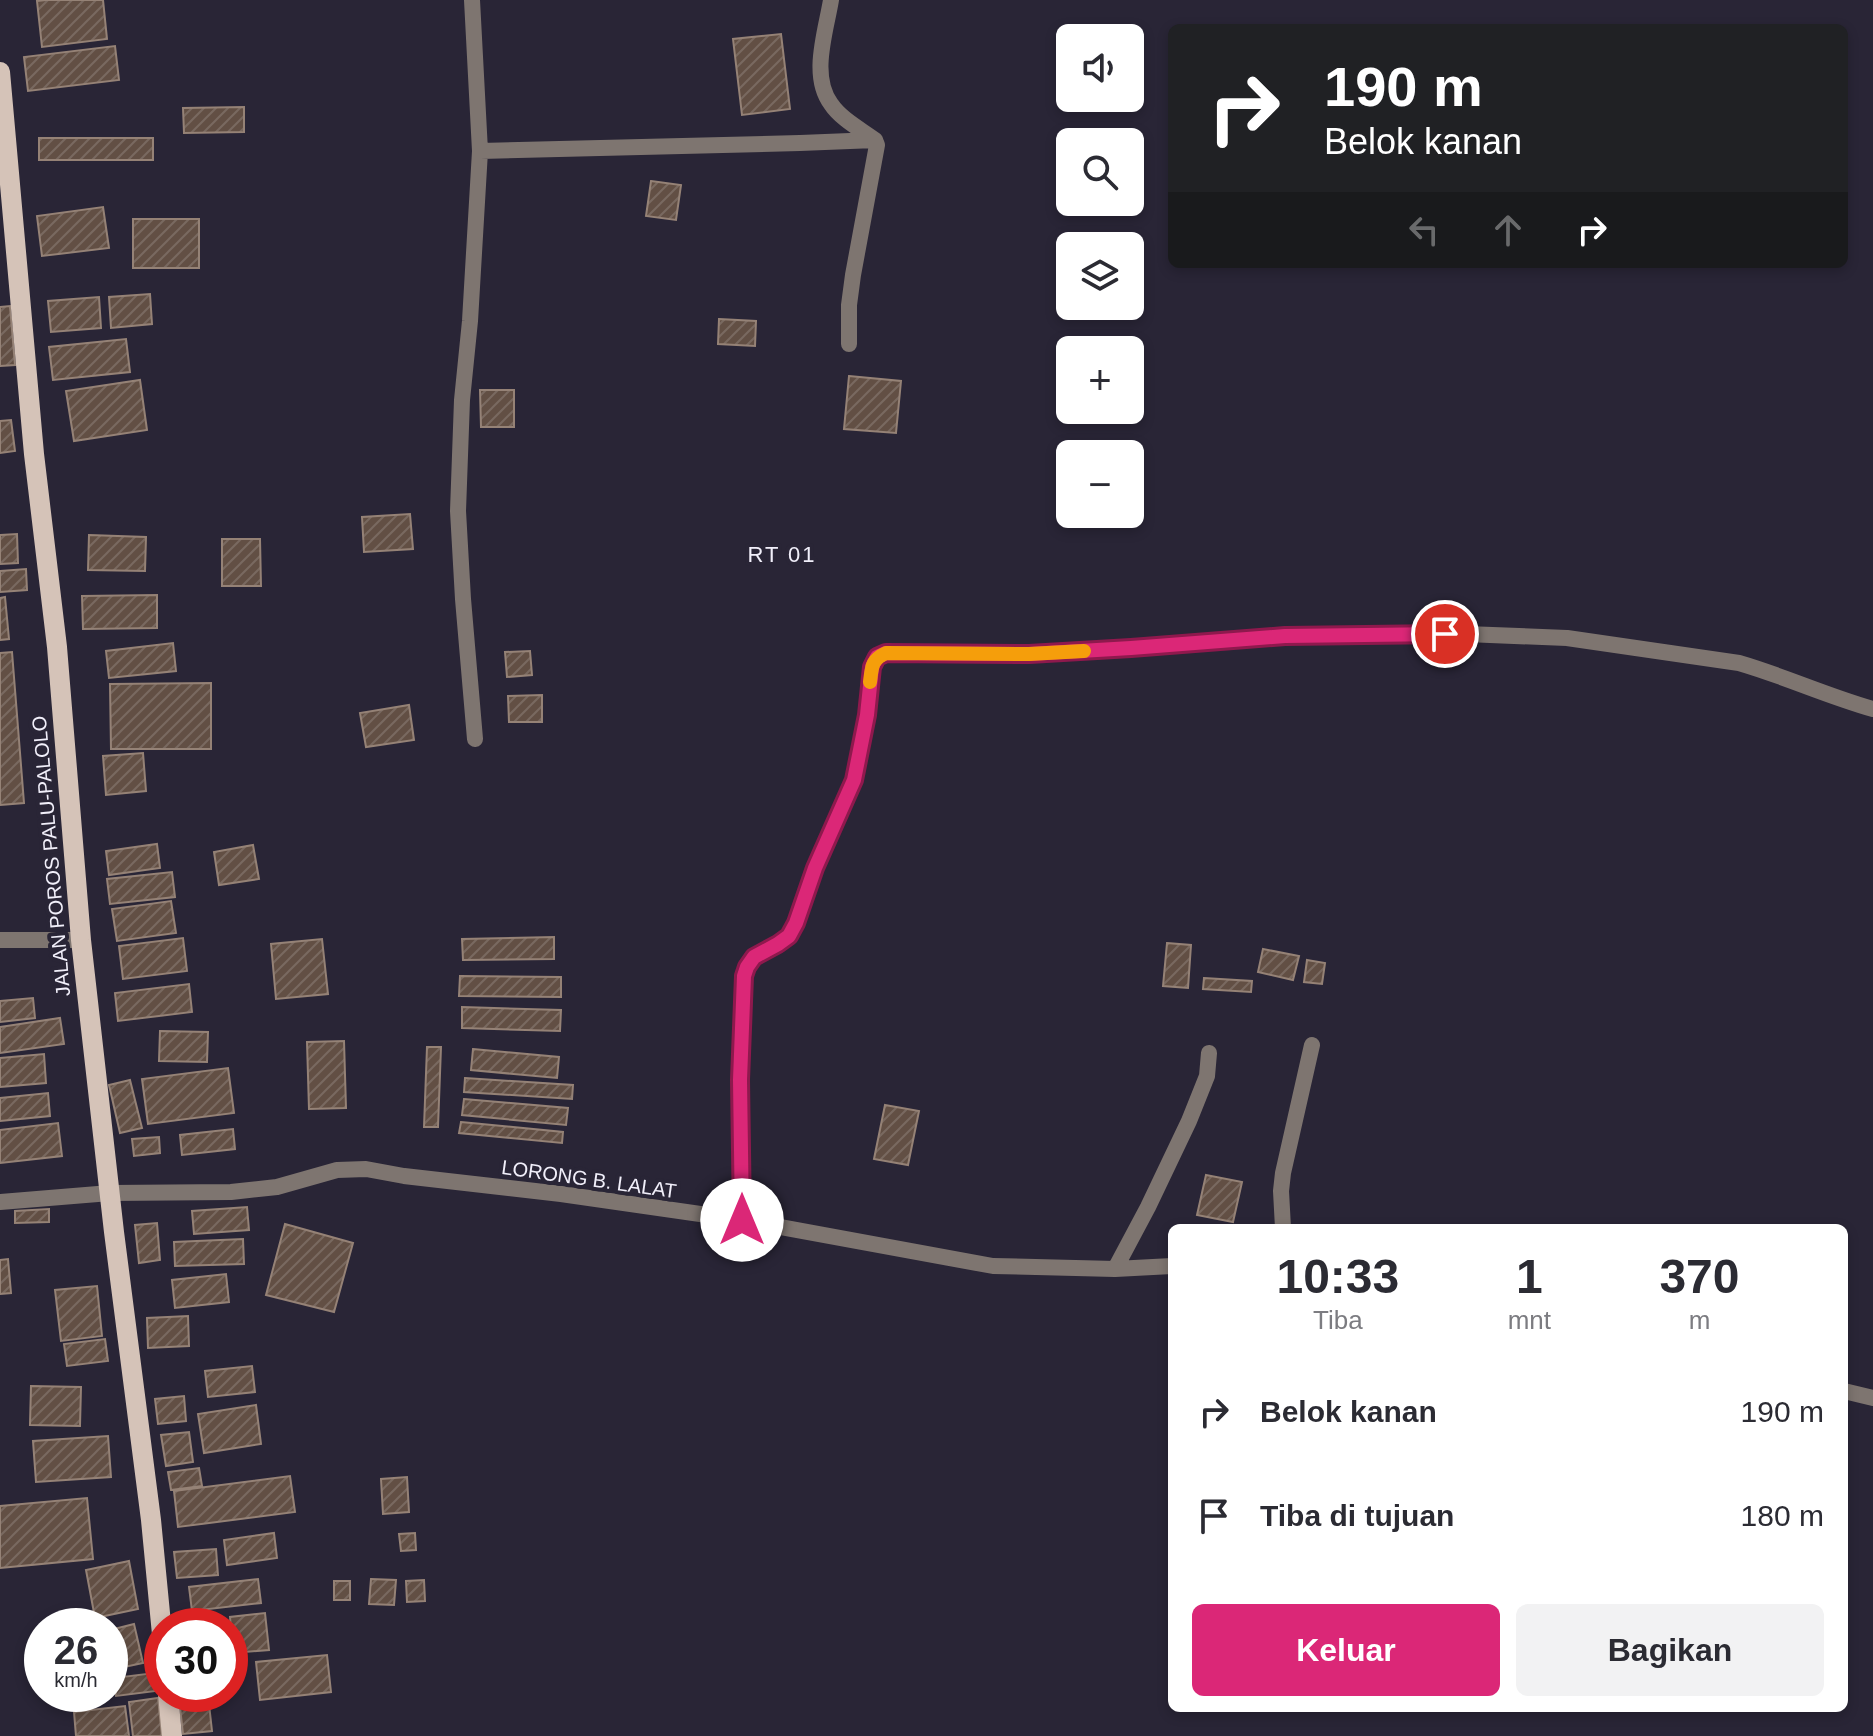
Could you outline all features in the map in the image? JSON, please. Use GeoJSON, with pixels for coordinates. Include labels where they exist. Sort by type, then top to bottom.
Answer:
{"type":"FeatureCollection","features":[{"type":"Feature","properties":{"kind":"main road","name":"JALAN POROS PALU-PALOLO"},"geometry":{"type":"LineString","coordinates":[[0,72],[34,454],[58,662],[81,940],[159,1608]]}},
{"type":"Feature","properties":{"kind":"main road"},"geometry":{"type":"LineString","coordinates":[[170,1712],[172,1736]]}},
{"type":"Feature","properties":{"kind":"street"},"geometry":{"type":"LineString","coordinates":[[472,0],[480,151],[462,400],[458,511],[475,739]]}},
{"type":"Feature","properties":{"kind":"street"},"geometry":{"type":"LineString","coordinates":[[831,0],[819,69],[823,90],[831,104],[875,140],[877,145],[853,275],[849,344]]}},
{"type":"Feature","properties":{"kind":"street"},"geometry":{"type":"LineString","coordinates":[[480,151],[875,140]]}},
{"type":"Feature","properties":{"kind":"street"},"geometry":{"type":"LineString","coordinates":[[742,1220],[740,1080],[744,976],[754,957],[789,936],[796,923],[815,868],[854,780],[867,715],[872,667],[877,657],[886,653],[1029,654],[1285,636],[1528,635],[1739,663],[1873,709]]}},
{"type":"Feature","properties":{"kind":"street"},"geometry":{"type":"LineString","coordinates":[[0,940],[81,940]]}},
{"type":"Feature","properties":{"kind":"street"},"geometry":{"type":"LineString","coordinates":[[1283,1224],[1283,1173],[1312,1045]]}},
{"type":"Feature","properties":{"kind":"street"},"geometry":{"type":"LineString","coordinates":[[1115,1269],[1189,1121],[1207,1076],[1209,1053]]}},
{"type":"Feature","properties":{"kind":"street","name":"LORONG B. LALAT"},"geometry":{"type":"LineString","coordinates":[[0,1202],[110,1193],[231,1192],[277,1187],[337,1170],[366,1169],[742,1220],[993,1266],[1115,1269],[1168,1266]]}},
{"type":"Feature","properties":{"kind":"street"},"geometry":{"type":"LineString","coordinates":[[1848,1392],[1873,1398]]}},
{"type":"Feature","properties":{"kind":"building"},"geometry":{"type":"Polygon","coordinates":[[[103,0],[107,39],[42,47],[37,1],[103,0]]]}},
{"type":"Feature","properties":{"kind":"building"},"geometry":{"type":"Polygon","coordinates":[[[781,34],[790,109],[742,115],[733,39],[781,34]]]}},
{"type":"Feature","properties":{"kind":"building"},"geometry":{"type":"Polygon","coordinates":[[[115,46],[119,80],[28,91],[24,57],[115,46]]]}},
{"type":"Feature","properties":{"kind":"building"},"geometry":{"type":"Polygon","coordinates":[[[244,107],[244,132],[184,133],[183,108],[244,107]]]}},
{"type":"Feature","properties":{"kind":"building"},"geometry":{"type":"Polygon","coordinates":[[[39,138],[153,138],[153,160],[39,160],[39,138]]]}},
{"type":"Feature","properties":{"kind":"building"},"geometry":{"type":"Polygon","coordinates":[[[651,181],[681,185],[676,220],[646,216],[651,181]]]}},
{"type":"Feature","properties":{"kind":"building"},"geometry":{"type":"Polygon","coordinates":[[[103,207],[109,248],[42,256],[37,216],[103,207]]]}},
{"type":"Feature","properties":{"kind":"building"},"geometry":{"type":"Polygon","coordinates":[[[133,219],[199,219],[199,268],[133,268],[133,219]]]}},
{"type":"Feature","properties":{"kind":"building"},"geometry":{"type":"Polygon","coordinates":[[[150,294],[152,324],[111,328],[109,297],[150,294]]]}},
{"type":"Feature","properties":{"kind":"building"},"geometry":{"type":"Polygon","coordinates":[[[99,297],[101,328],[51,332],[48,301],[99,297]]]}},
{"type":"Feature","properties":{"kind":"building"},"geometry":{"type":"Polygon","coordinates":[[[10,306],[15,365],[0,366],[0,307],[10,306]]]}},
{"type":"Feature","properties":{"kind":"building"},"geometry":{"type":"Polygon","coordinates":[[[719,319],[756,321],[755,346],[718,344],[719,319]]]}},
{"type":"Feature","properties":{"kind":"building"},"geometry":{"type":"Polygon","coordinates":[[[126,339],[130,372],[53,380],[49,347],[126,339]]]}},
{"type":"Feature","properties":{"kind":"building"},"geometry":{"type":"Polygon","coordinates":[[[849,376],[901,381],[896,433],[844,429],[849,376]]]}},
{"type":"Feature","properties":{"kind":"building"},"geometry":{"type":"Polygon","coordinates":[[[140,380],[147,430],[74,441],[66,391],[140,380]]]}},
{"type":"Feature","properties":{"kind":"building"},"geometry":{"type":"Polygon","coordinates":[[[480,390],[514,390],[514,427],[481,427],[480,390]]]}},
{"type":"Feature","properties":{"kind":"building"},"geometry":{"type":"Polygon","coordinates":[[[11,420],[15,451],[0,453],[0,421],[11,420]]]}},
{"type":"Feature","properties":{"kind":"building"},"geometry":{"type":"Polygon","coordinates":[[[410,514],[413,549],[364,552],[362,517],[410,514]]]}},
{"type":"Feature","properties":{"kind":"building"},"geometry":{"type":"Polygon","coordinates":[[[17,534],[18,563],[0,564],[0,535],[17,534]]]}},
{"type":"Feature","properties":{"kind":"building"},"geometry":{"type":"Polygon","coordinates":[[[89,535],[146,537],[145,571],[88,570],[89,535]]]}},
{"type":"Feature","properties":{"kind":"building"},"geometry":{"type":"Polygon","coordinates":[[[222,539],[260,539],[261,586],[222,586],[222,539]]]}},
{"type":"Feature","properties":{"kind":"building"},"geometry":{"type":"Polygon","coordinates":[[[26,569],[27,590],[0,592],[0,571],[26,569]]]}},
{"type":"Feature","properties":{"kind":"building"},"geometry":{"type":"Polygon","coordinates":[[[157,595],[157,628],[83,629],[82,596],[157,595]]]}},
{"type":"Feature","properties":{"kind":"building"},"geometry":{"type":"Polygon","coordinates":[[[5,597],[9,639],[0,640],[0,598],[5,597]]]}},
{"type":"Feature","properties":{"kind":"building"},"geometry":{"type":"Polygon","coordinates":[[[173,643],[176,671],[109,678],[106,651],[173,643]]]}},
{"type":"Feature","properties":{"kind":"building"},"geometry":{"type":"Polygon","coordinates":[[[530,651],[532,675],[507,677],[505,652],[530,651]]]}},
{"type":"Feature","properties":{"kind":"building"},"geometry":{"type":"Polygon","coordinates":[[[12,652],[24,803],[0,805],[0,653],[12,652]]]}},
{"type":"Feature","properties":{"kind":"building"},"geometry":{"type":"Polygon","coordinates":[[[211,683],[211,749],[111,749],[110,684],[211,683]]]}},
{"type":"Feature","properties":{"kind":"building"},"geometry":{"type":"Polygon","coordinates":[[[542,695],[542,722],[509,722],[508,696],[542,695]]]}},
{"type":"Feature","properties":{"kind":"building"},"geometry":{"type":"Polygon","coordinates":[[[409,705],[414,740],[366,747],[360,713],[409,705]]]}},
{"type":"Feature","properties":{"kind":"building"},"geometry":{"type":"Polygon","coordinates":[[[143,753],[146,791],[106,795],[103,756],[143,753]]]}},
{"type":"Feature","properties":{"kind":"building"},"geometry":{"type":"Polygon","coordinates":[[[157,844],[160,868],[109,875],[106,851],[157,844]]]}},
{"type":"Feature","properties":{"kind":"building"},"geometry":{"type":"Polygon","coordinates":[[[253,845],[259,879],[219,885],[214,852],[253,845]]]}},
{"type":"Feature","properties":{"kind":"building"},"geometry":{"type":"Polygon","coordinates":[[[172,872],[175,897],[110,904],[107,879],[172,872]]]}},
{"type":"Feature","properties":{"kind":"building"},"geometry":{"type":"Polygon","coordinates":[[[171,901],[176,933],[117,941],[112,909],[171,901]]]}},
{"type":"Feature","properties":{"kind":"building"},"geometry":{"type":"Polygon","coordinates":[[[554,937],[554,959],[463,960],[462,939],[554,937]]]}},
{"type":"Feature","properties":{"kind":"building"},"geometry":{"type":"Polygon","coordinates":[[[183,938],[187,971],[123,979],[119,946],[183,938]]]}},
{"type":"Feature","properties":{"kind":"building"},"geometry":{"type":"Polygon","coordinates":[[[322,939],[328,994],[276,999],[271,944],[322,939]]]}},
{"type":"Feature","properties":{"kind":"building"},"geometry":{"type":"Polygon","coordinates":[[[1167,943],[1191,945],[1188,988],[1163,986],[1167,943]]]}},
{"type":"Feature","properties":{"kind":"building"},"geometry":{"type":"Polygon","coordinates":[[[1263,949],[1299,956],[1293,980],[1258,972],[1263,949]]]}},
{"type":"Feature","properties":{"kind":"building"},"geometry":{"type":"Polygon","coordinates":[[[1307,960],[1325,963],[1322,984],[1304,982],[1307,960]]]}},
{"type":"Feature","properties":{"kind":"building"},"geometry":{"type":"Polygon","coordinates":[[[460,976],[561,977],[561,997],[459,996],[460,976]]]}},
{"type":"Feature","properties":{"kind":"building"},"geometry":{"type":"Polygon","coordinates":[[[1204,978],[1252,981],[1251,992],[1203,989],[1204,978]]]}},
{"type":"Feature","properties":{"kind":"building"},"geometry":{"type":"Polygon","coordinates":[[[189,984],[192,1012],[118,1021],[115,993],[189,984]]]}},
{"type":"Feature","properties":{"kind":"building"},"geometry":{"type":"Polygon","coordinates":[[[33,998],[35,1018],[0,1022],[0,1001],[33,998]]]}},
{"type":"Feature","properties":{"kind":"building"},"geometry":{"type":"Polygon","coordinates":[[[462,1007],[561,1010],[560,1031],[462,1028],[462,1007]]]}},
{"type":"Feature","properties":{"kind":"building"},"geometry":{"type":"Polygon","coordinates":[[[60,1018],[64,1044],[0,1053],[0,1027],[60,1018]]]}},
{"type":"Feature","properties":{"kind":"building"},"geometry":{"type":"Polygon","coordinates":[[[160,1031],[208,1032],[207,1062],[159,1061],[160,1031]]]}},
{"type":"Feature","properties":{"kind":"building"},"geometry":{"type":"Polygon","coordinates":[[[344,1041],[346,1108],[309,1109],[307,1042],[344,1041]]]}},
{"type":"Feature","properties":{"kind":"building"},"geometry":{"type":"Polygon","coordinates":[[[427,1047],[441,1047],[438,1127],[424,1127],[427,1047]]]}},
{"type":"Feature","properties":{"kind":"building"},"geometry":{"type":"Polygon","coordinates":[[[473,1049],[559,1057],[557,1078],[471,1070],[473,1049]]]}},
{"type":"Feature","properties":{"kind":"building"},"geometry":{"type":"Polygon","coordinates":[[[44,1054],[46,1083],[0,1087],[0,1058],[44,1054]]]}},
{"type":"Feature","properties":{"kind":"building"},"geometry":{"type":"Polygon","coordinates":[[[228,1068],[234,1113],[148,1124],[142,1079],[228,1068]]]}},
{"type":"Feature","properties":{"kind":"building"},"geometry":{"type":"Polygon","coordinates":[[[465,1078],[573,1085],[572,1099],[464,1092],[465,1078]]]}},
{"type":"Feature","properties":{"kind":"building"},"geometry":{"type":"Polygon","coordinates":[[[130,1080],[142,1128],[120,1133],[109,1085],[130,1080]]]}},
{"type":"Feature","properties":{"kind":"building"},"geometry":{"type":"Polygon","coordinates":[[[48,1093],[50,1116],[0,1121],[0,1098],[48,1093]]]}},
{"type":"Feature","properties":{"kind":"building"},"geometry":{"type":"Polygon","coordinates":[[[464,1099],[568,1108],[566,1125],[462,1115],[464,1099]]]}},
{"type":"Feature","properties":{"kind":"building"},"geometry":{"type":"Polygon","coordinates":[[[885,1105],[919,1111],[908,1165],[874,1159],[885,1105]]]}},
{"type":"Feature","properties":{"kind":"building"},"geometry":{"type":"Polygon","coordinates":[[[461,1122],[563,1132],[562,1143],[459,1133],[461,1122]]]}},
{"type":"Feature","properties":{"kind":"building"},"geometry":{"type":"Polygon","coordinates":[[[58,1123],[62,1156],[0,1163],[0,1130],[58,1123]]]}},
{"type":"Feature","properties":{"kind":"building"},"geometry":{"type":"Polygon","coordinates":[[[233,1129],[235,1149],[182,1155],[180,1135],[233,1129]]]}},
{"type":"Feature","properties":{"kind":"building"},"geometry":{"type":"Polygon","coordinates":[[[159,1137],[160,1153],[134,1156],[132,1139],[159,1137]]]}},
{"type":"Feature","properties":{"kind":"building"},"geometry":{"type":"Polygon","coordinates":[[[1206,1175],[1242,1182],[1233,1222],[1197,1215],[1206,1175]]]}},
{"type":"Feature","properties":{"kind":"building"},"geometry":{"type":"Polygon","coordinates":[[[247,1207],[249,1230],[194,1234],[192,1211],[247,1207]]]}},
{"type":"Feature","properties":{"kind":"building"},"geometry":{"type":"Polygon","coordinates":[[[49,1209],[49,1222],[15,1223],[15,1211],[49,1209]]]}},
{"type":"Feature","properties":{"kind":"building"},"geometry":{"type":"Polygon","coordinates":[[[157,1223],[160,1260],[139,1263],[135,1225],[157,1223]]]}},
{"type":"Feature","properties":{"kind":"building"},"geometry":{"type":"Polygon","coordinates":[[[285,1224],[353,1243],[334,1312],[266,1295],[285,1224]]]}},
{"type":"Feature","properties":{"kind":"building"},"geometry":{"type":"Polygon","coordinates":[[[243,1239],[244,1264],[175,1266],[174,1242],[243,1239]]]}},
{"type":"Feature","properties":{"kind":"building"},"geometry":{"type":"Polygon","coordinates":[[[8,1259],[11,1293],[0,1294],[0,1260],[8,1259]]]}},
{"type":"Feature","properties":{"kind":"building"},"geometry":{"type":"Polygon","coordinates":[[[226,1274],[229,1302],[175,1308],[172,1280],[226,1274]]]}},
{"type":"Feature","properties":{"kind":"building"},"geometry":{"type":"Polygon","coordinates":[[[97,1286],[102,1336],[61,1341],[55,1290],[97,1286]]]}},
{"type":"Feature","properties":{"kind":"building"},"geometry":{"type":"Polygon","coordinates":[[[188,1316],[189,1346],[148,1348],[147,1318],[188,1316]]]}},
{"type":"Feature","properties":{"kind":"building"},"geometry":{"type":"Polygon","coordinates":[[[105,1339],[108,1361],[67,1366],[64,1344],[105,1339]]]}},
{"type":"Feature","properties":{"kind":"building"},"geometry":{"type":"Polygon","coordinates":[[[252,1366],[255,1392],[208,1397],[205,1371],[252,1366]]]}},
{"type":"Feature","properties":{"kind":"building"},"geometry":{"type":"Polygon","coordinates":[[[31,1386],[81,1387],[80,1426],[30,1425],[31,1386]]]}},
{"type":"Feature","properties":{"kind":"building"},"geometry":{"type":"Polygon","coordinates":[[[184,1396],[186,1421],[158,1424],[155,1399],[184,1396]]]}},
{"type":"Feature","properties":{"kind":"building"},"geometry":{"type":"Polygon","coordinates":[[[256,1405],[261,1444],[204,1453],[198,1414],[256,1405]]]}},
{"type":"Feature","properties":{"kind":"building"},"geometry":{"type":"Polygon","coordinates":[[[189,1432],[193,1462],[166,1466],[161,1435],[189,1432]]]}},
{"type":"Feature","properties":{"kind":"building"},"geometry":{"type":"Polygon","coordinates":[[[108,1436],[111,1477],[36,1482],[33,1441],[108,1436]]]}},
{"type":"Feature","properties":{"kind":"building"},"geometry":{"type":"Polygon","coordinates":[[[199,1468],[202,1486],[171,1490],[168,1472],[199,1468]]]}},
{"type":"Feature","properties":{"kind":"building"},"geometry":{"type":"Polygon","coordinates":[[[290,1476],[295,1512],[178,1527],[174,1491],[290,1476]]]}},
{"type":"Feature","properties":{"kind":"building"},"geometry":{"type":"Polygon","coordinates":[[[407,1477],[409,1512],[383,1514],[381,1479],[407,1477]]]}},
{"type":"Feature","properties":{"kind":"building"},"geometry":{"type":"Polygon","coordinates":[[[87,1498],[93,1559],[0,1568],[0,1506],[87,1498]]]}},
{"type":"Feature","properties":{"kind":"building"},"geometry":{"type":"Polygon","coordinates":[[[274,1533],[277,1558],[227,1565],[224,1540],[274,1533]]]}},
{"type":"Feature","properties":{"kind":"building"},"geometry":{"type":"Polygon","coordinates":[[[415,1533],[416,1550],[401,1551],[399,1534],[415,1533]]]}},
{"type":"Feature","properties":{"kind":"building"},"geometry":{"type":"Polygon","coordinates":[[[216,1549],[218,1575],[177,1578],[174,1552],[216,1549]]]}},
{"type":"Feature","properties":{"kind":"building"},"geometry":{"type":"Polygon","coordinates":[[[129,1561],[138,1609],[93,1608],[86,1570],[129,1561]]]}},
{"type":"Feature","properties":{"kind":"building"},"geometry":{"type":"Polygon","coordinates":[[[258,1579],[261,1603],[192,1608],[189,1587],[258,1579]]]}},
{"type":"Feature","properties":{"kind":"building"},"geometry":{"type":"Polygon","coordinates":[[[371,1579],[396,1580],[394,1605],[369,1604],[371,1579]]]}},
{"type":"Feature","properties":{"kind":"building"},"geometry":{"type":"Polygon","coordinates":[[[424,1580],[425,1601],[407,1602],[406,1581],[424,1580]]]}},
{"type":"Feature","properties":{"kind":"building"},"geometry":{"type":"Polygon","coordinates":[[[334,1581],[350,1581],[350,1600],[334,1600],[334,1581]]]}},
{"type":"Feature","properties":{"kind":"building"},"geometry":{"type":"Polygon","coordinates":[[[265,1613],[269,1650],[248,1652],[248,1615],[265,1613]]]}},
{"type":"Feature","properties":{"kind":"building"},"geometry":{"type":"Polygon","coordinates":[[[134,1624],[143,1663],[128,1666],[128,1626],[134,1624]]]}},
{"type":"Feature","properties":{"kind":"building"},"geometry":{"type":"Polygon","coordinates":[[[327,1655],[331,1692],[260,1700],[256,1662],[327,1655]]]}},
{"type":"Feature","properties":{"kind":"building"},"geometry":{"type":"Polygon","coordinates":[[[144,1674],[144,1692],[128,1694],[128,1676],[144,1674]]]}},
{"type":"Feature","properties":{"kind":"building"},"geometry":{"type":"Polygon","coordinates":[[[144,1700],[144,1712],[159,1712],[162,1736],[133,1736],[129,1702],[144,1700]]]}},
{"type":"Feature","properties":{"kind":"building"},"geometry":{"type":"Polygon","coordinates":[[[74,1712],[126,1712],[129,1736],[76,1736],[74,1712]]]}},
{"type":"Feature","properties":{"kind":"building"},"geometry":{"type":"Polygon","coordinates":[[[181,1712],[210,1712],[212,1731],[183,1734],[181,1712]]]}},
{"type":"Feature","properties":{"kind":"slow traffic"},"geometry":{"type":"LineString","coordinates":[[870,682],[877,657],[886,653],[940,655],[1084,651]]}},
{"type":"Feature","properties":{"kind":"district","name":"RT 01"},"geometry":{"type":"Point","coordinates":[782,554]}},
{"type":"Feature","properties":{"kind":"route"},"geometry":{"type":"LineString","coordinates":[[742,1220],[740,1080],[744,976],[754,957],[789,936],[796,923],[815,868],[854,780],[867,715],[872,667],[877,657],[886,653],[1029,654],[1285,636],[1445,634]]}}]}
